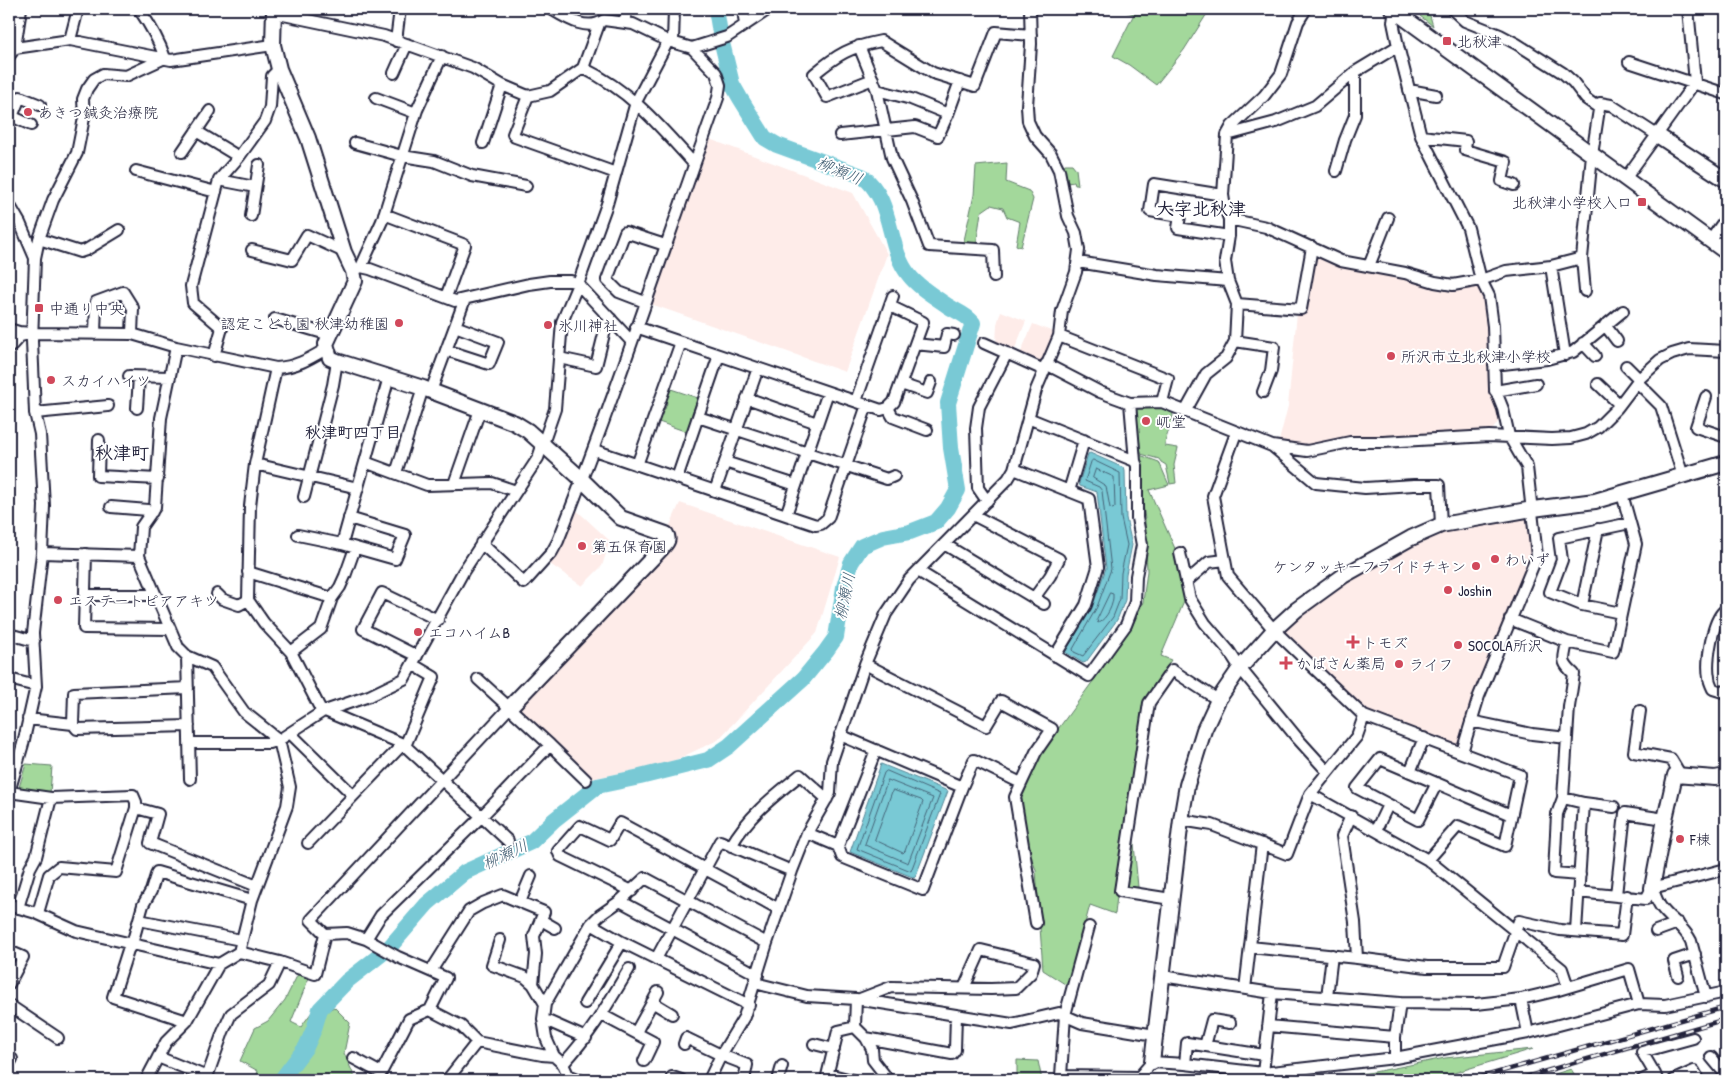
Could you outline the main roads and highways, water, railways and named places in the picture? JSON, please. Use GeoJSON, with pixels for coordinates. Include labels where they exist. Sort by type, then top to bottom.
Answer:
{"type":"FeatureCollection","features":[{"type":"Feature","properties":{"kind":"water"},"geometry":{"type":"Polygon","coordinates":[[[1090,453],[1124,468],[1126,518],[1132,545],[1126,574],[1125,600],[1117,620],[1086,662],[1083,663],[1065,652],[1093,605],[1106,568],[1097,492],[1080,486],[1079,483],[1088,454],[1090,453]]]}},
{"type":"Feature","properties":{"kind":"water"},"geometry":{"type":"Polygon","coordinates":[[[881,764],[948,791],[915,878],[850,852],[881,764]]]}},
{"type":"Feature","properties":{"kind":"waterway","name":"柳瀬川"},"geometry":{"type":"LineString","coordinates":[[281,1080],[306,1047],[320,1009],[347,981],[388,949],[427,904],[465,872],[531,842],[554,820],[597,786],[708,760],[729,746],[803,679],[836,637],[844,587],[851,563],[862,546],[883,537],[910,532],[936,522],[948,508],[958,490],[951,448],[948,403],[973,323],[964,315],[927,292],[909,275],[896,251],[880,197],[862,176],[777,145],[765,138],[732,84],[716,9]]}},
{"type":"Feature","properties":{"kind":"railway"},"geometry":{"type":"LineString","coordinates":[[1471,1080],[1726,1007]]}},
{"type":"Feature","properties":{"kind":"railway"},"geometry":{"type":"LineString","coordinates":[[1515,1080],[1726,1019]]}},
{"type":"Feature","properties":{"kind":"place","name":"北秋津"},"geometry":{"type":"Point","coordinates":[1447,41]}},
{"type":"Feature","properties":{"kind":"place","name":"あきつ鍼灸治療院"},"geometry":{"type":"Point","coordinates":[28,112]}},
{"type":"Feature","properties":{"kind":"place","name":"北秋津小学校入口"},"geometry":{"type":"Point","coordinates":[1642,202]}},
{"type":"Feature","properties":{"kind":"place","name":"中通り中央"},"geometry":{"type":"Point","coordinates":[39,308]}},
{"type":"Feature","properties":{"kind":"place","name":"認定こども園 秋津幼稚園"},"geometry":{"type":"Point","coordinates":[399,323]}},
{"type":"Feature","properties":{"kind":"place","name":"氷川神社"},"geometry":{"type":"Point","coordinates":[548,325]}},
{"type":"Feature","properties":{"kind":"place","name":"所沢市立北秋津小学校"},"geometry":{"type":"Point","coordinates":[1391,356]}},
{"type":"Feature","properties":{"kind":"place","name":"スカイハイツ"},"geometry":{"type":"Point","coordinates":[51,380]}},
{"type":"Feature","properties":{"kind":"place","name":"屼堂"},"geometry":{"type":"Point","coordinates":[1146,421]}},
{"type":"Feature","properties":{"kind":"place","name":"第五保育園"},"geometry":{"type":"Point","coordinates":[582,546]}},
{"type":"Feature","properties":{"kind":"place","name":"わいず"},"geometry":{"type":"Point","coordinates":[1495,559]}},
{"type":"Feature","properties":{"kind":"place","name":"ケンタッキーフライドチキン"},"geometry":{"type":"Point","coordinates":[1476,566]}},
{"type":"Feature","properties":{"kind":"place","name":"Joshin"},"geometry":{"type":"Point","coordinates":[1448,590]}},
{"type":"Feature","properties":{"kind":"place","name":"エステートピアアキツ"},"geometry":{"type":"Point","coordinates":[58,600]}},
{"type":"Feature","properties":{"kind":"place","name":"エコハイムB"},"geometry":{"type":"Point","coordinates":[418,632]}},
{"type":"Feature","properties":{"kind":"place","name":"トモズ"},"geometry":{"type":"Point","coordinates":[1353,642]}},
{"type":"Feature","properties":{"kind":"place","name":"SOCOLA所沢"},"geometry":{"type":"Point","coordinates":[1458,645]}},
{"type":"Feature","properties":{"kind":"place","name":"かばさん薬局"},"geometry":{"type":"Point","coordinates":[1286,663]}},
{"type":"Feature","properties":{"kind":"place","name":"ライフ"},"geometry":{"type":"Point","coordinates":[1399,664]}},
{"type":"Feature","properties":{"kind":"place","name":"F棟"},"geometry":{"type":"Point","coordinates":[1680,839]}},
{"type":"Feature","properties":{"kind":"district","name":"大字北秋津"},"geometry":{"type":"Point","coordinates":[1201,208]}},
{"type":"Feature","properties":{"kind":"district","name":"秋津町四丁目"},"geometry":{"type":"Point","coordinates":[353,432]}},
{"type":"Feature","properties":{"kind":"district","name":"秋津町"},"geometry":{"type":"Point","coordinates":[122,452]}}]}
